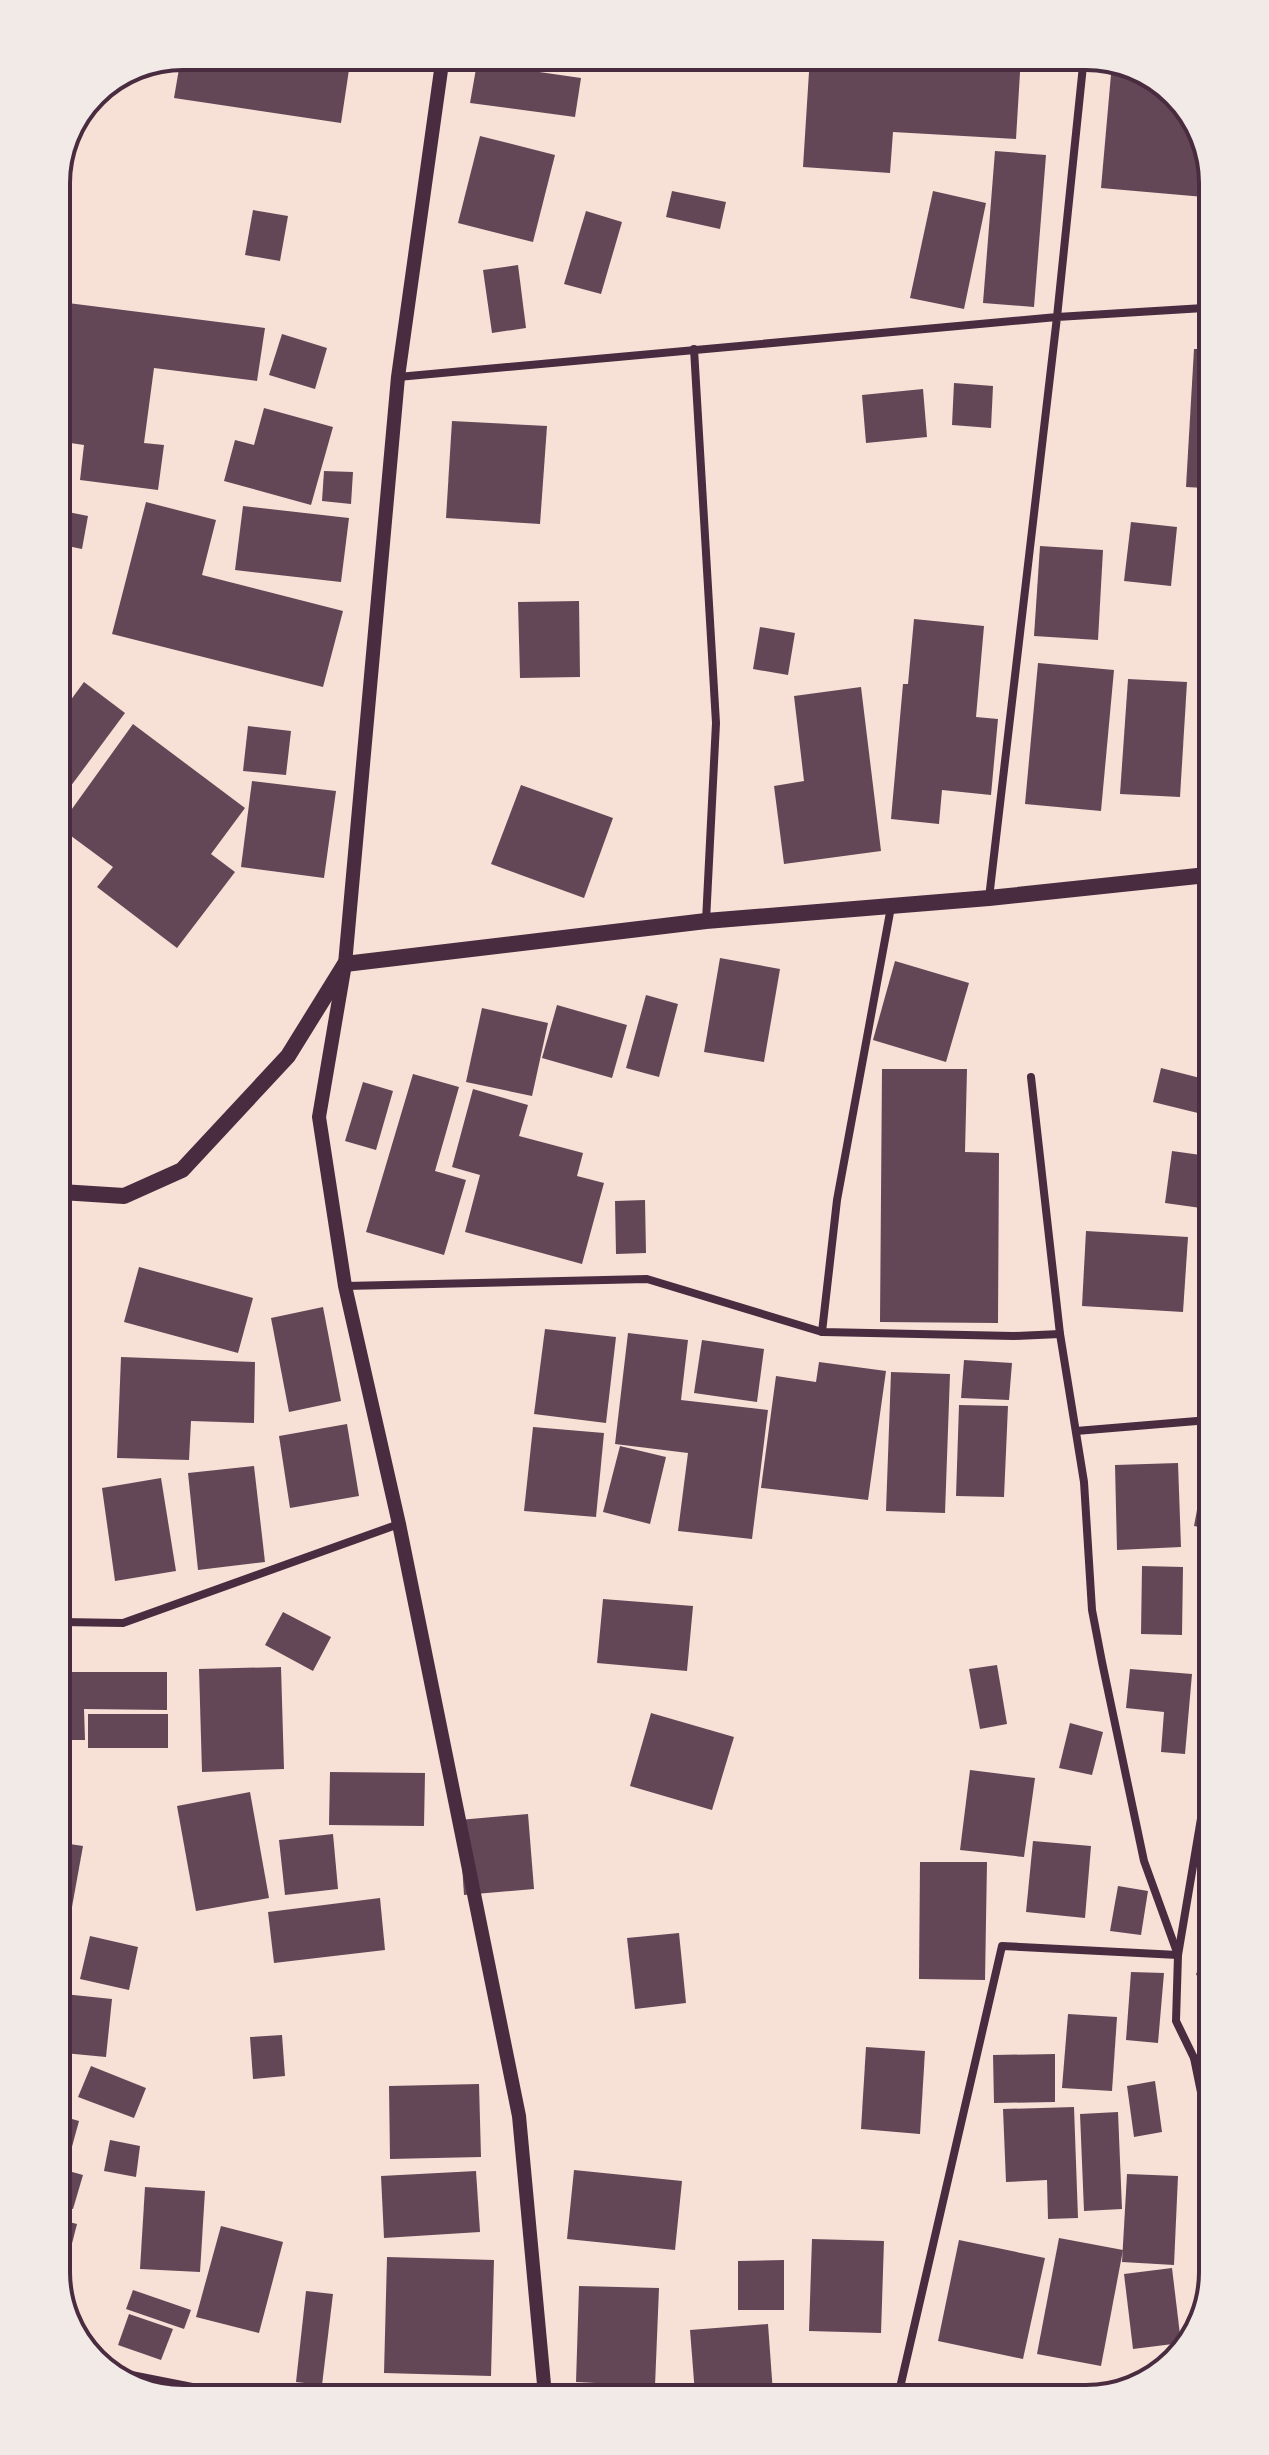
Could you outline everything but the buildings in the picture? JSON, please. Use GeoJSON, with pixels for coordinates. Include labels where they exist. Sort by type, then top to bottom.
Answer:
{"type":"FeatureCollection","features":[{"type":"Feature","properties":{"kind":"main road"},"geometry":{"type":"LineString","coordinates":[[70,1193],[124,1196],[182,1170],[288,1056],[345,964],[706,921],[989,898],[1199,876]]}},
{"type":"Feature","properties":{"kind":"street"},"geometry":{"type":"LineString","coordinates":[[441,70],[398,377],[345,964],[319,1117],[345,1286],[399,1524],[519,2116],[544,2385]]}},
{"type":"Feature","properties":{"kind":"street"},"geometry":{"type":"LineString","coordinates":[[989,898],[1083,70]]}},
{"type":"Feature","properties":{"kind":"street"},"geometry":{"type":"LineString","coordinates":[[398,377],[1057,317],[1199,308]]}},
{"type":"Feature","properties":{"kind":"street"},"geometry":{"type":"LineString","coordinates":[[694,349],[716,723],[706,921]]}},
{"type":"Feature","properties":{"kind":"street"},"geometry":{"type":"LineString","coordinates":[[822,1332],[837,1200],[892,906]]}},
{"type":"Feature","properties":{"kind":"street"},"geometry":{"type":"LineString","coordinates":[[1031,1077],[1060,1334],[1084,1482],[1092,1610],[1144,1861],[1178,1955]]}},
{"type":"Feature","properties":{"kind":"street"},"geometry":{"type":"LineString","coordinates":[[345,1286],[647,1279],[822,1332],[1060,1334]]}},
{"type":"Feature","properties":{"kind":"street"},"geometry":{"type":"LineString","coordinates":[[1076,1431],[1199,1421]]}},
{"type":"Feature","properties":{"kind":"street"},"geometry":{"type":"LineString","coordinates":[[70,1622],[123,1623],[399,1524]]}},
{"type":"Feature","properties":{"kind":"street"},"geometry":{"type":"LineString","coordinates":[[1199,1830],[1178,1955],[1176,2021],[1194,2058],[1199,2082]]}},
{"type":"Feature","properties":{"kind":"street"},"geometry":{"type":"LineString","coordinates":[[901,2385],[1002,1946],[1178,1955]]}},
{"type":"Feature","properties":{"kind":"street"},"geometry":{"type":"LineString","coordinates":[[1194,2058],[1199,2059]]}},
{"type":"Feature","properties":{"kind":"street"},"geometry":{"type":"LineString","coordinates":[[143,2377],[182,2385]]}}]}
